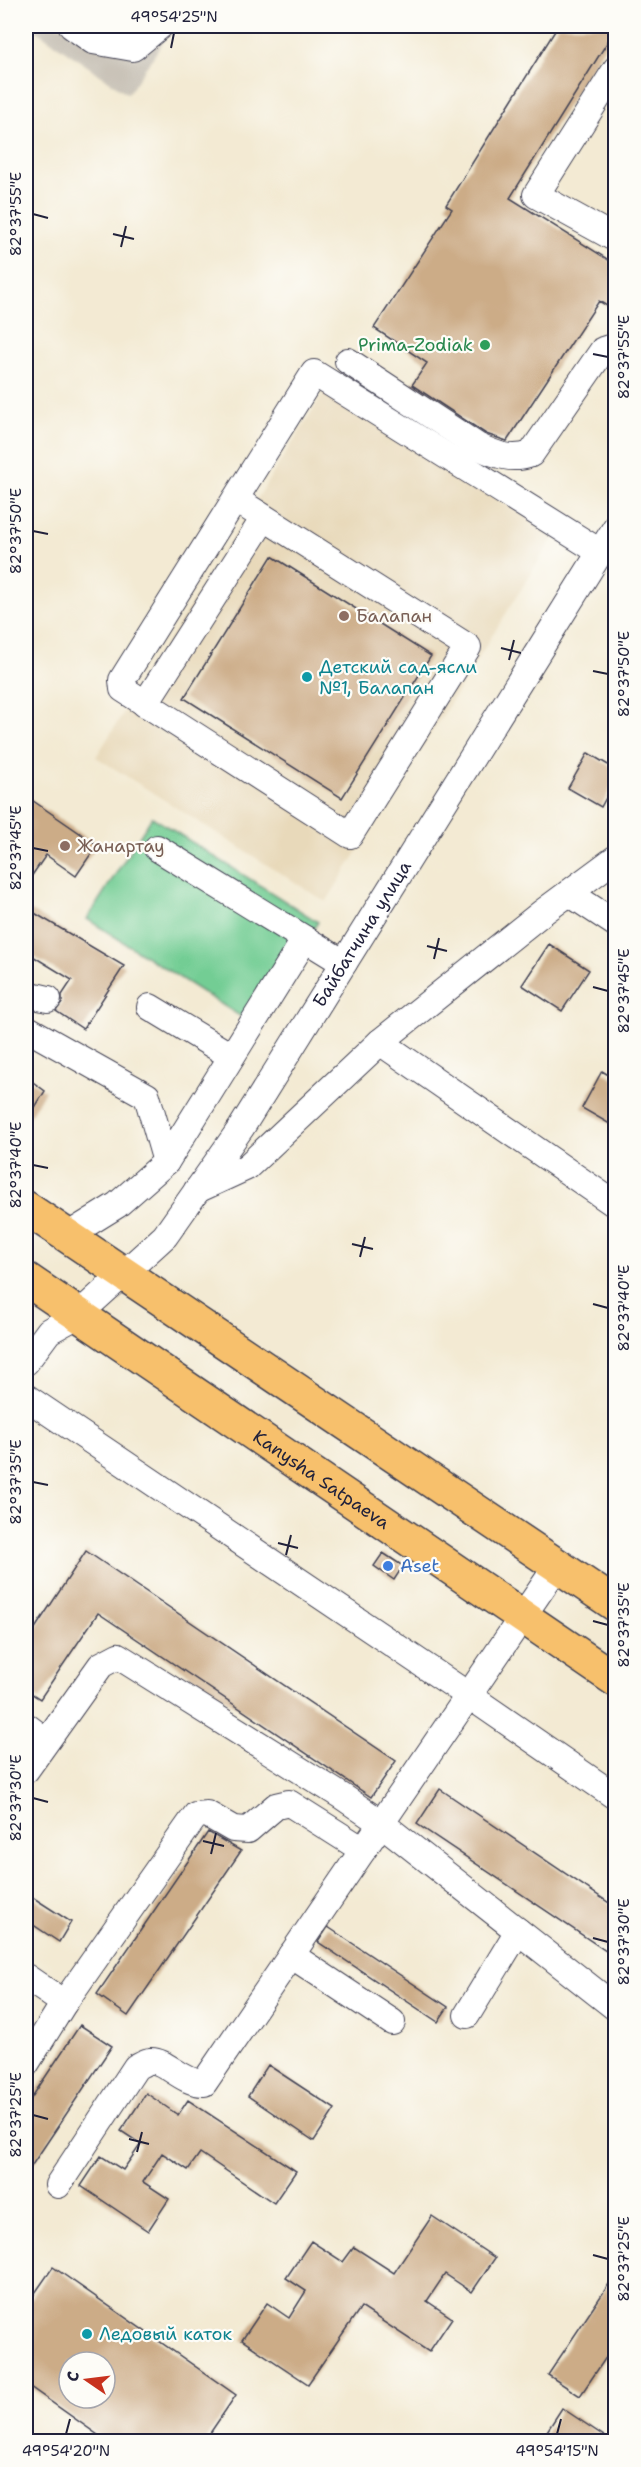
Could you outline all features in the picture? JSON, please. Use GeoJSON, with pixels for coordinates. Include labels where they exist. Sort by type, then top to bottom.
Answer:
{"type":"FeatureCollection","features":[{"type":"Feature","properties":{"kind":"main road"},"geometry":{"type":"LineString","coordinates":[[26,1208],[615,1605]]}},
{"type":"Feature","properties":{"kind":"main road","name":"Kanysha Satpaeva"},"geometry":{"type":"LineString","coordinates":[[26,1279],[615,1680]]}},
{"type":"Feature","properties":{"kind":"street"},"geometry":{"type":"LineString","coordinates":[[72,26],[93,41],[133,48],[160,26]]}},
{"type":"Feature","properties":{"kind":"street"},"geometry":{"type":"LineString","coordinates":[[615,69],[536,195],[615,239]]}},
{"type":"Feature","properties":{"kind":"street"},"geometry":{"type":"LineString","coordinates":[[348,361],[480,447],[499,456],[519,458],[531,454],[603,350],[615,346]]}},
{"type":"Feature","properties":{"kind":"street"},"geometry":{"type":"LineString","coordinates":[[235,499],[468,647],[350,835],[123,689],[122,680],[235,499],[314,373],[600,552]]}},
{"type":"Feature","properties":{"kind":"street"},"geometry":{"type":"LineString","coordinates":[[146,704],[264,518]]}},
{"type":"Feature","properties":{"kind":"street","name":"Байбатчина улица"},"geometry":{"type":"LineString","coordinates":[[26,1362],[49,1331],[78,1315],[125,1275],[165,1236],[241,1128],[615,527]]}},
{"type":"Feature","properties":{"kind":"street"},"geometry":{"type":"LineString","coordinates":[[157,848],[344,963]]}},
{"type":"Feature","properties":{"kind":"street"},"geometry":{"type":"LineString","coordinates":[[197,1190],[247,1167],[380,1042],[615,858]]}},
{"type":"Feature","properties":{"kind":"street"},"geometry":{"type":"LineString","coordinates":[[568,893],[615,924]]}},
{"type":"Feature","properties":{"kind":"street"},"geometry":{"type":"LineString","coordinates":[[67,1236],[117,1205],[165,1162],[305,939]]}},
{"type":"Feature","properties":{"kind":"street"},"geometry":{"type":"LineString","coordinates":[[150,1007],[231,1056]]}},
{"type":"Feature","properties":{"kind":"street"},"geometry":{"type":"LineString","coordinates":[[26,1028],[147,1096],[165,1162]]}},
{"type":"Feature","properties":{"kind":"street"},"geometry":{"type":"LineString","coordinates":[[380,1042],[615,1205]]}},
{"type":"Feature","properties":{"kind":"street"},"geometry":{"type":"LineString","coordinates":[[26,1397],[615,1797]]}},
{"type":"Feature","properties":{"kind":"street"},"geometry":{"type":"LineString","coordinates":[[58,2185],[136,2067],[151,2061],[159,2063],[194,2083],[204,2083],[557,1566]]}},
{"type":"Feature","properties":{"kind":"street"},"geometry":{"type":"LineString","coordinates":[[26,1770],[101,1665],[118,1656],[311,1776],[381,1823],[615,2008]]}},
{"type":"Feature","properties":{"kind":"street"},"geometry":{"type":"LineString","coordinates":[[26,1726],[46,1741]]}},
{"type":"Feature","properties":{"kind":"street"},"geometry":{"type":"LineString","coordinates":[[26,2064],[64,2003],[196,1815],[207,1814],[233,1829],[248,1830],[276,1806],[289,1803],[311,1776]]}},
{"type":"Feature","properties":{"kind":"street"},"geometry":{"type":"LineString","coordinates":[[289,1803],[363,1850]]}},
{"type":"Feature","properties":{"kind":"street"},"geometry":{"type":"LineString","coordinates":[[467,2015],[518,1931]]}},
{"type":"Feature","properties":{"kind":"street"},"geometry":{"type":"LineString","coordinates":[[291,1955],[392,2022]]}},
{"type":"Feature","properties":{"kind":"street"},"geometry":{"type":"LineString","coordinates":[[26,1977],[64,2003]]}},
{"type":"Feature","properties":{"kind":"shaded area"},"geometry":{"type":"Polygon","coordinates":[[[29,26],[174,26],[128,94],[29,26]]]}},
{"type":"Feature","properties":{"kind":"shaded area","name":"Балапан"},"geometry":{"type":"Polygon","coordinates":[[[325,390],[555,535],[326,902],[96,757],[325,390]]]}},
{"type":"Feature","properties":{"kind":"green space"},"geometry":{"type":"Polygon","coordinates":[[[152,817],[318,922],[254,1025],[87,919],[152,817]]]}},
{"type":"Feature","properties":{"kind":"building"},"geometry":{"type":"Polygon","coordinates":[[[558,26],[615,26],[615,30],[510,198],[615,264],[615,311],[599,301],[507,441],[486,434],[412,385],[427,363],[374,328],[452,209],[446,205],[558,26]]]}},
{"type":"Feature","properties":{"kind":"building","name":"Детский сад-ясли №1, Балапан"},"geometry":{"type":"Polygon","coordinates":[[[272,556],[431,656],[342,798],[184,698],[272,556]]]}},
{"type":"Feature","properties":{"kind":"building"},"geometry":{"type":"Polygon","coordinates":[[[588,753],[615,769],[615,781],[601,807],[568,788],[588,753]]]}},
{"type":"Feature","properties":{"kind":"building","name":"Жанартау"},"geometry":{"type":"Polygon","coordinates":[[[26,796],[97,845],[76,876],[46,855],[26,884],[26,796]]]}},
{"type":"Feature","properties":{"kind":"building"},"geometry":{"type":"Polygon","coordinates":[[[26,908],[124,966],[83,1029],[56,1011],[62,1003],[62,995],[72,980],[26,952],[26,908]]]}},
{"type":"Feature","properties":{"kind":"building"},"geometry":{"type":"Polygon","coordinates":[[[549,944],[589,970],[562,1011],[522,985],[549,944]]]}},
{"type":"Feature","properties":{"kind":"building"},"geometry":{"type":"Polygon","coordinates":[[[602,1071],[615,1079],[615,1127],[582,1108],[602,1071]]]}},
{"type":"Feature","properties":{"kind":"building"},"geometry":{"type":"Polygon","coordinates":[[[26,1077],[45,1091],[26,1122],[26,1077]]]}},
{"type":"Feature","properties":{"kind":"building"},"geometry":{"type":"Polygon","coordinates":[[[86,1551],[396,1761],[371,1797],[98,1613],[40,1699],[26,1690],[26,1642],[86,1551]]]}},
{"type":"Feature","properties":{"kind":"building","name":"Aset"},"geometry":{"type":"Polygon","coordinates":[[[383,1553],[403,1566],[394,1580],[374,1566],[383,1553]]]}},
{"type":"Feature","properties":{"kind":"building"},"geometry":{"type":"Polygon","coordinates":[[[440,1789],[615,1907],[615,1957],[417,1824],[440,1789]]]}},
{"type":"Feature","properties":{"kind":"building"},"geometry":{"type":"Polygon","coordinates":[[[208,1832],[241,1851],[128,2016],[97,1994],[208,1832]]]}},
{"type":"Feature","properties":{"kind":"building"},"geometry":{"type":"Polygon","coordinates":[[[26,1893],[71,1922],[59,1942],[26,1920],[26,1893]]]}},
{"type":"Feature","properties":{"kind":"building"},"geometry":{"type":"Polygon","coordinates":[[[328,1927],[448,2007],[438,2022],[318,1942],[328,1927]]]}},
{"type":"Feature","properties":{"kind":"building"},"geometry":{"type":"Polygon","coordinates":[[[80,2025],[112,2046],[26,2174],[26,2106],[80,2025]]]}},
{"type":"Feature","properties":{"kind":"building"},"geometry":{"type":"Polygon","coordinates":[[[268,2065],[335,2109],[314,2141],[248,2096],[268,2065]]]}},
{"type":"Feature","properties":{"kind":"building"},"geometry":{"type":"Polygon","coordinates":[[[146,2093],[178,2115],[188,2100],[296,2171],[274,2203],[200,2153],[188,2170],[162,2153],[143,2182],[169,2199],[148,2231],[81,2186],[101,2156],[123,2170],[141,2144],[121,2131],[146,2093]]]}},
{"type":"Feature","properties":{"kind":"building"},"geometry":{"type":"Polygon","coordinates":[[[432,2216],[495,2258],[472,2292],[445,2274],[427,2301],[452,2318],[429,2352],[361,2307],[308,2384],[242,2340],[267,2303],[289,2318],[306,2291],[286,2278],[311,2241],[343,2262],[354,2247],[394,2273],[432,2216]]]}},
{"type":"Feature","properties":{"kind":"building","name":"Ледовый каток"},"geometry":{"type":"Polygon","coordinates":[[[53,2267],[236,2395],[204,2442],[108,2442],[63,2410],[117,2410],[117,2350],[57,2350],[57,2406],[26,2384],[26,2306],[53,2267]]]}},
{"type":"Feature","properties":{"kind":"building"},"geometry":{"type":"Polygon","coordinates":[[[615,2275],[615,2344],[580,2396],[548,2375],[615,2275]]]}},
{"type":"Feature","properties":{"kind":"building"},"geometry":{"type":"Polygon","coordinates":[[[562,2408],[613,2442],[540,2442],[562,2408]]]}},
{"type":"Feature","properties":{"kind":"place","name":"Prima-Zodiak"},"geometry":{"type":"Point","coordinates":[485,345]}},
{"type":"Feature","properties":{"kind":"place","name":"Балапан"},"geometry":{"type":"Point","coordinates":[344,616]}},
{"type":"Feature","properties":{"kind":"place","name":"Детский сад-ясли №1, Балапан"},"geometry":{"type":"Point","coordinates":[307,677]}},
{"type":"Feature","properties":{"kind":"place","name":"Жанартау"},"geometry":{"type":"Point","coordinates":[65,846]}},
{"type":"Feature","properties":{"kind":"place","name":"Aset"},"geometry":{"type":"Point","coordinates":[388,1566]}},
{"type":"Feature","properties":{"kind":"place","name":"Ледовый каток"},"geometry":{"type":"Point","coordinates":[87,2334]}}]}
